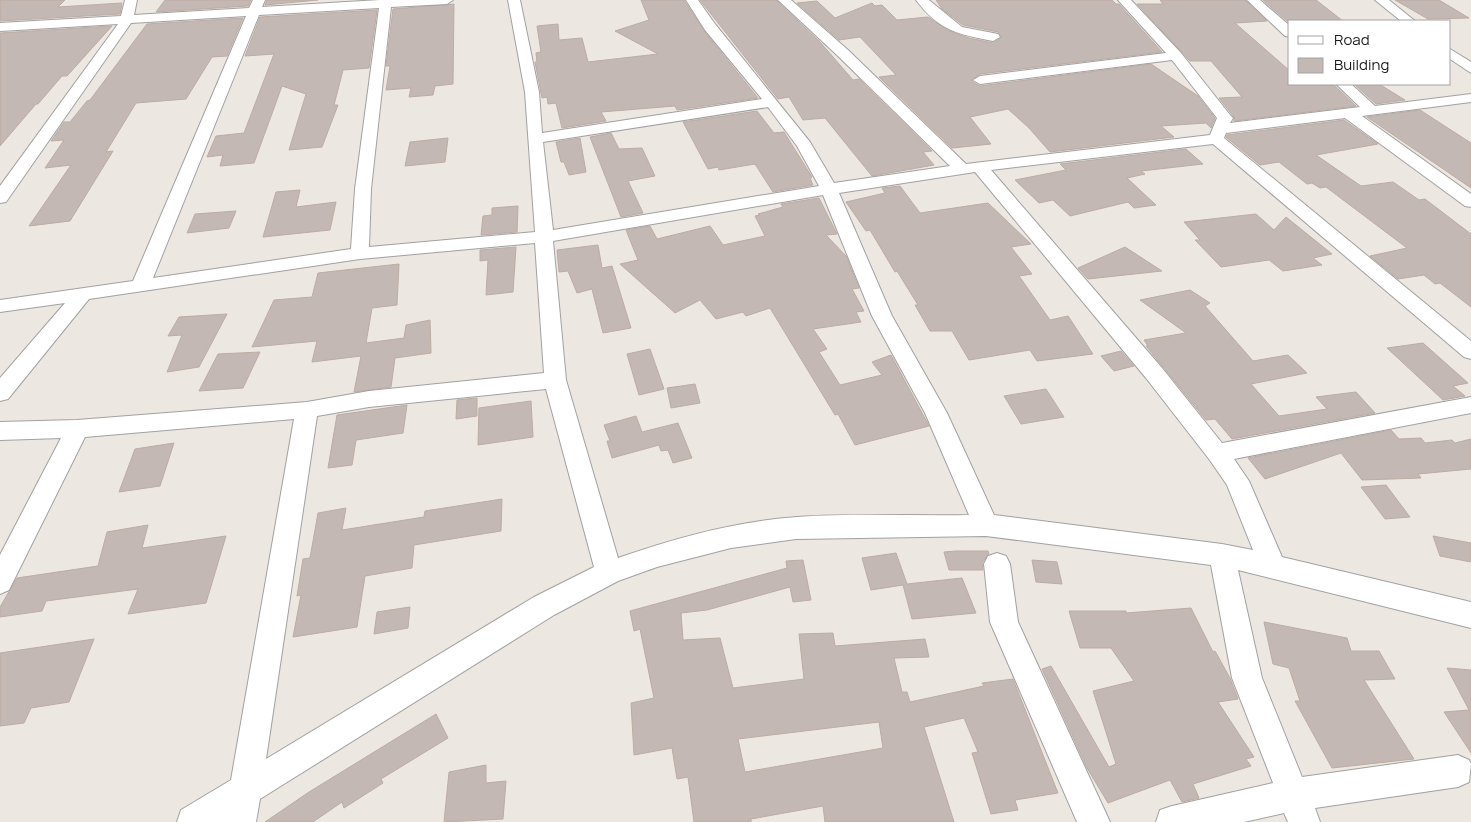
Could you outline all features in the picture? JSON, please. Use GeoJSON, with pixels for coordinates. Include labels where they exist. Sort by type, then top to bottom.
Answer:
{"type":"FeatureCollection","features":[{"type":"Feature","properties":{"kind":"street"},"geometry":{"type":"LineString","coordinates":[[0,198],[126,21],[131,0]]}},
{"type":"Feature","properties":{"kind":"street"},"geometry":{"type":"LineString","coordinates":[[0,27],[126,21],[257,7],[447,0]]}},
{"type":"Feature","properties":{"kind":"street"},"geometry":{"type":"LineString","coordinates":[[514,0],[532,92],[535,139],[542,184],[544,237],[552,320],[555,380],[609,573]]}},
{"type":"Feature","properties":{"kind":"street"},"geometry":{"type":"LineString","coordinates":[[692,0],[710,27],[772,102],[804,145],[829,189],[882,316],[936,414],[986,525]]}},
{"type":"Feature","properties":{"kind":"street"},"geometry":{"type":"LineString","coordinates":[[784,0],[971,169],[1154,372],[1237,481],[1273,566]]}},
{"type":"Feature","properties":{"kind":"street"},"geometry":{"type":"LineString","coordinates":[[922,0],[948,24],[958,30],[993,37]]}},
{"type":"Feature","properties":{"kind":"street"},"geometry":{"type":"LineString","coordinates":[[1124,0],[1176,56],[1225,118],[1219,134]]}},
{"type":"Feature","properties":{"kind":"street"},"geometry":{"type":"LineString","coordinates":[[1253,0],[1288,31]]}},
{"type":"Feature","properties":{"kind":"street"},"geometry":{"type":"LineString","coordinates":[[1381,0],[1408,20]]}},
{"type":"Feature","properties":{"kind":"street"},"geometry":{"type":"LineString","coordinates":[[360,253],[363,189],[385,2]]}},
{"type":"Feature","properties":{"kind":"street"},"geometry":{"type":"LineString","coordinates":[[140,286],[257,7]]}},
{"type":"Feature","properties":{"kind":"street"},"geometry":{"type":"LineString","coordinates":[[1451,54],[1471,69]]}},
{"type":"Feature","properties":{"kind":"street"},"geometry":{"type":"LineString","coordinates":[[980,80],[1176,56]]}},
{"type":"Feature","properties":{"kind":"street"},"geometry":{"type":"LineString","coordinates":[[1344,85],[1371,110]]}},
{"type":"Feature","properties":{"kind":"street"},"geometry":{"type":"LineString","coordinates":[[0,306],[360,253],[544,237],[829,189],[1219,134],[1348,113],[1471,98]]}},
{"type":"Feature","properties":{"kind":"street"},"geometry":{"type":"LineString","coordinates":[[535,139],[772,102]]}},
{"type":"Feature","properties":{"kind":"street"},"geometry":{"type":"LineString","coordinates":[[1348,113],[1471,202]]}},
{"type":"Feature","properties":{"kind":"street"},"geometry":{"type":"LineString","coordinates":[[1219,134],[1471,352]]}},
{"type":"Feature","properties":{"kind":"street"},"geometry":{"type":"LineString","coordinates":[[0,393],[83,294]]}},
{"type":"Feature","properties":{"kind":"street"},"geometry":{"type":"LineString","coordinates":[[0,431],[78,429],[307,410],[369,399],[555,380]]}},
{"type":"Feature","properties":{"kind":"street"},"geometry":{"type":"LineString","coordinates":[[1217,453],[1471,405]]}},
{"type":"Feature","properties":{"kind":"street"},"geometry":{"type":"LineString","coordinates":[[243,807],[307,410]]}},
{"type":"Feature","properties":{"kind":"street"},"geometry":{"type":"LineString","coordinates":[[0,582],[78,429]]}},
{"type":"Feature","properties":{"kind":"street"},"geometry":{"type":"LineString","coordinates":[[193,822],[243,807],[544,606],[609,573],[656,556],[731,537],[796,528],[986,525],[1222,555],[1471,616]]}},
{"type":"Feature","properties":{"kind":"street"},"geometry":{"type":"LineString","coordinates":[[1222,555],[1247,678],[1298,808]]}},
{"type":"Feature","properties":{"kind":"street"},"geometry":{"type":"LineString","coordinates":[[997,564],[1004,622],[1094,822]]}},
{"type":"Feature","properties":{"kind":"street"},"geometry":{"type":"LineString","coordinates":[[1172,822],[1298,808],[1458,771]]}},
{"type":"Feature","properties":{"kind":"building"},"geometry":{"type":"Polygon","coordinates":[[[0,0],[65,0],[58,7],[122,3],[120,14],[0,21],[0,0]]]}},
{"type":"Feature","properties":{"kind":"building"},"geometry":{"type":"Polygon","coordinates":[[[165,0],[251,0],[248,6],[156,12],[165,0]]]}},
{"type":"Feature","properties":{"kind":"building"},"geometry":{"type":"Polygon","coordinates":[[[267,0],[318,0],[265,5],[267,0]]]}},
{"type":"Feature","properties":{"kind":"building"},"geometry":{"type":"Polygon","coordinates":[[[641,0],[684,0],[704,31],[758,98],[677,110],[675,106],[601,112],[606,121],[562,128],[556,103],[548,104],[547,97],[542,98],[535,62],[537,62],[536,53],[541,52],[537,26],[558,24],[559,40],[582,38],[588,62],[658,54],[615,31],[649,20],[641,0]]]}},
{"type":"Feature","properties":{"kind":"building"},"geometry":{"type":"Polygon","coordinates":[[[700,0],[776,0],[820,42],[853,80],[859,79],[932,151],[923,152],[934,165],[872,176],[825,118],[803,120],[789,97],[778,99],[700,0]]]}},
{"type":"Feature","properties":{"kind":"building"},"geometry":{"type":"Polygon","coordinates":[[[936,0],[1112,0],[1119,4],[1162,52],[980,74],[971,81],[980,86],[1151,64],[1198,96],[1215,118],[1211,128],[1206,123],[1161,126],[1174,137],[1050,152],[1029,128],[1008,109],[970,117],[991,144],[952,148],[879,77],[896,75],[860,37],[839,40],[797,3],[817,1],[835,18],[872,3],[875,6],[882,5],[897,20],[928,17],[949,31],[969,38],[993,43],[1002,37],[998,32],[963,25],[942,9],[936,0]]]}},
{"type":"Feature","properties":{"kind":"building"},"geometry":{"type":"Polygon","coordinates":[[[1160,0],[1245,0],[1267,21],[1235,23],[1288,69],[1288,85],[1334,85],[1356,106],[1234,121],[1234,117],[1219,98],[1242,97],[1211,61],[1190,61],[1137,4],[1163,4],[1160,0]]]}},
{"type":"Feature","properties":{"kind":"building"},"geometry":{"type":"Polygon","coordinates":[[[1263,0],[1316,0],[1342,20],[1288,20],[1263,0]]]}},
{"type":"Feature","properties":{"kind":"building"},"geometry":{"type":"Polygon","coordinates":[[[1395,0],[1439,0],[1469,18],[1428,19],[1395,0]]]}},
{"type":"Feature","properties":{"kind":"building"},"geometry":{"type":"Polygon","coordinates":[[[454,4],[453,84],[435,86],[433,95],[409,97],[411,88],[386,90],[390,66],[386,66],[393,9],[454,4]]]}},
{"type":"Feature","properties":{"kind":"building"},"geometry":{"type":"Polygon","coordinates":[[[377,10],[369,68],[343,70],[334,105],[338,105],[322,147],[289,150],[306,94],[282,86],[254,163],[220,166],[223,155],[207,157],[216,136],[244,133],[274,54],[245,56],[260,17],[377,10]]]}},
{"type":"Feature","properties":{"kind":"building"},"geometry":{"type":"Polygon","coordinates":[[[243,18],[227,56],[212,57],[186,99],[136,103],[106,152],[113,151],[70,221],[29,226],[71,165],[45,168],[64,140],[51,141],[64,122],[70,122],[87,101],[90,100],[147,24],[243,18]]]}},
{"type":"Feature","properties":{"kind":"building"},"geometry":{"type":"Polygon","coordinates":[[[112,26],[67,76],[62,76],[0,146],[0,33],[112,26]]]}},
{"type":"Feature","properties":{"kind":"building"},"geometry":{"type":"Polygon","coordinates":[[[1355,85],[1381,85],[1405,100],[1376,104],[1355,85]]]}},
{"type":"Feature","properties":{"kind":"building"},"geometry":{"type":"Polygon","coordinates":[[[1420,110],[1471,143],[1471,188],[1367,117],[1420,110]]]}},
{"type":"Feature","properties":{"kind":"building"},"geometry":{"type":"Polygon","coordinates":[[[757,111],[774,133],[784,132],[812,177],[810,178],[813,185],[773,192],[755,164],[719,170],[718,167],[708,169],[683,122],[757,111]]]}},
{"type":"Feature","properties":{"kind":"building"},"geometry":{"type":"Polygon","coordinates":[[[1344,120],[1378,144],[1316,155],[1361,186],[1393,182],[1419,200],[1425,199],[1471,234],[1471,307],[1440,283],[1435,284],[1424,275],[1398,279],[1370,256],[1407,248],[1326,187],[1320,188],[1312,183],[1307,184],[1279,162],[1260,165],[1226,137],[1227,135],[1344,120]]]}},
{"type":"Feature","properties":{"kind":"building"},"geometry":{"type":"Polygon","coordinates":[[[611,133],[619,149],[642,148],[655,176],[628,181],[643,213],[621,217],[590,137],[611,133]]]}},
{"type":"Feature","properties":{"kind":"building"},"geometry":{"type":"Polygon","coordinates":[[[448,138],[445,162],[405,166],[410,142],[448,138]]]}},
{"type":"Feature","properties":{"kind":"building"},"geometry":{"type":"Polygon","coordinates":[[[580,138],[586,172],[569,175],[564,162],[561,162],[556,142],[580,138]]]}},
{"type":"Feature","properties":{"kind":"building"},"geometry":{"type":"Polygon","coordinates":[[[1186,149],[1203,164],[1141,171],[1145,174],[1127,178],[1156,205],[1134,208],[1128,202],[1070,216],[1053,200],[1039,203],[1015,180],[1066,170],[1060,164],[1186,149]]]}},
{"type":"Feature","properties":{"kind":"building"},"geometry":{"type":"Polygon","coordinates":[[[900,186],[920,213],[988,203],[1031,244],[1011,247],[1032,274],[1019,276],[1050,320],[1068,316],[1093,354],[1037,361],[1030,350],[969,360],[952,331],[930,331],[915,305],[918,305],[897,271],[895,272],[870,230],[866,231],[846,202],[885,193],[882,188],[900,186]]]}},
{"type":"Feature","properties":{"kind":"building"},"geometry":{"type":"Polygon","coordinates":[[[300,190],[296,207],[336,202],[330,230],[263,237],[276,192],[300,190]]]}},
{"type":"Feature","properties":{"kind":"building"},"geometry":{"type":"Polygon","coordinates":[[[819,198],[837,234],[826,235],[846,256],[859,288],[852,289],[864,311],[856,312],[861,322],[813,329],[827,349],[819,352],[840,385],[882,375],[872,362],[891,355],[929,426],[855,445],[838,414],[835,415],[770,308],[746,316],[743,312],[716,319],[700,300],[675,313],[620,264],[638,260],[626,230],[650,226],[657,239],[710,226],[723,245],[765,236],[755,216],[760,215],[758,214],[783,207],[781,204],[819,198]]]}},
{"type":"Feature","properties":{"kind":"building"},"geometry":{"type":"Polygon","coordinates":[[[518,206],[517,232],[481,235],[483,216],[492,215],[492,208],[518,206]]]}},
{"type":"Feature","properties":{"kind":"building"},"geometry":{"type":"Polygon","coordinates":[[[236,211],[229,228],[187,233],[195,214],[236,211]]]}},
{"type":"Feature","properties":{"kind":"building"},"geometry":{"type":"Polygon","coordinates":[[[1256,214],[1274,230],[1286,217],[1332,254],[1313,258],[1322,265],[1283,271],[1269,260],[1221,267],[1195,240],[1200,240],[1184,222],[1256,214]]]}},
{"type":"Feature","properties":{"kind":"building"},"geometry":{"type":"Polygon","coordinates":[[[598,245],[602,268],[612,266],[631,328],[603,333],[592,289],[577,293],[568,271],[559,272],[557,250],[598,245]]]}},
{"type":"Feature","properties":{"kind":"building"},"geometry":{"type":"Polygon","coordinates":[[[516,247],[513,292],[486,295],[488,260],[480,261],[480,250],[516,247]]]}},
{"type":"Feature","properties":{"kind":"building"},"geometry":{"type":"Polygon","coordinates":[[[1125,247],[1162,271],[1088,279],[1078,268],[1125,247]]]}},
{"type":"Feature","properties":{"kind":"building"},"geometry":{"type":"Polygon","coordinates":[[[399,264],[397,305],[372,308],[366,343],[404,338],[406,325],[430,320],[431,353],[395,358],[391,387],[354,392],[361,356],[312,362],[317,341],[252,347],[274,300],[312,297],[318,273],[399,264]]]}},
{"type":"Feature","properties":{"kind":"building"},"geometry":{"type":"Polygon","coordinates":[[[1190,290],[1210,303],[1205,306],[1253,361],[1288,355],[1307,373],[1251,384],[1279,416],[1327,409],[1316,397],[1356,392],[1375,413],[1232,439],[1215,419],[1206,420],[1146,346],[1148,346],[1144,340],[1186,333],[1140,300],[1190,290]]]}},
{"type":"Feature","properties":{"kind":"building"},"geometry":{"type":"Polygon","coordinates":[[[227,314],[199,367],[167,372],[182,335],[168,336],[179,317],[227,314]]]}},
{"type":"Feature","properties":{"kind":"building"},"geometry":{"type":"Polygon","coordinates":[[[1423,343],[1468,383],[1453,386],[1465,396],[1443,400],[1387,348],[1423,343]]]}},
{"type":"Feature","properties":{"kind":"building"},"geometry":{"type":"Polygon","coordinates":[[[650,349],[664,389],[639,395],[627,354],[650,349]]]}},
{"type":"Feature","properties":{"kind":"building"},"geometry":{"type":"Polygon","coordinates":[[[1121,351],[1134,366],[1114,371],[1101,356],[1121,351]]]}},
{"type":"Feature","properties":{"kind":"building"},"geometry":{"type":"Polygon","coordinates":[[[260,352],[243,388],[199,391],[218,354],[260,352]]]}},
{"type":"Feature","properties":{"kind":"building"},"geometry":{"type":"Polygon","coordinates":[[[695,384],[700,403],[671,408],[667,388],[695,384]]]}},
{"type":"Feature","properties":{"kind":"building"},"geometry":{"type":"Polygon","coordinates":[[[1046,389],[1064,417],[1021,424],[1004,396],[1046,389]]]}},
{"type":"Feature","properties":{"kind":"building"},"geometry":{"type":"Polygon","coordinates":[[[477,398],[477,416],[456,419],[457,400],[477,398]]]}},
{"type":"Feature","properties":{"kind":"building"},"geometry":{"type":"Polygon","coordinates":[[[531,401],[533,437],[478,445],[479,408],[531,401]]]}},
{"type":"Feature","properties":{"kind":"building"},"geometry":{"type":"Polygon","coordinates":[[[407,405],[403,433],[356,440],[352,465],[328,468],[337,415],[407,405]]]}},
{"type":"Feature","properties":{"kind":"building"},"geometry":{"type":"Polygon","coordinates":[[[636,416],[642,432],[678,423],[692,458],[673,463],[668,450],[661,451],[659,445],[612,458],[607,441],[610,441],[604,425],[636,416]]]}},
{"type":"Feature","properties":{"kind":"building"},"geometry":{"type":"Polygon","coordinates":[[[1391,430],[1399,439],[1421,438],[1425,443],[1452,440],[1455,443],[1471,439],[1471,469],[1418,474],[1421,478],[1362,480],[1341,453],[1265,479],[1248,458],[1391,430]]]}},
{"type":"Feature","properties":{"kind":"building"},"geometry":{"type":"Polygon","coordinates":[[[174,443],[160,486],[119,492],[135,449],[174,443]]]}},
{"type":"Feature","properties":{"kind":"building"},"geometry":{"type":"Polygon","coordinates":[[[1386,485],[1410,517],[1385,519],[1361,487],[1386,485]]]}},
{"type":"Feature","properties":{"kind":"building"},"geometry":{"type":"Polygon","coordinates":[[[502,499],[501,531],[414,545],[412,568],[365,576],[357,627],[293,637],[301,595],[297,596],[303,559],[310,558],[318,513],[346,508],[342,530],[424,517],[425,511],[502,499]]]}},
{"type":"Feature","properties":{"kind":"building"},"geometry":{"type":"Polygon","coordinates":[[[148,525],[142,548],[226,536],[206,603],[128,614],[138,589],[46,601],[42,611],[0,617],[0,607],[17,578],[98,566],[107,532],[148,525]]]}},
{"type":"Feature","properties":{"kind":"building"},"geometry":{"type":"Polygon","coordinates":[[[1433,536],[1471,543],[1471,562],[1440,556],[1433,536]]]}},
{"type":"Feature","properties":{"kind":"building"},"geometry":{"type":"Polygon","coordinates":[[[988,551],[989,554],[982,563],[983,570],[949,570],[944,552],[988,551]]]}},
{"type":"Feature","properties":{"kind":"building"},"geometry":{"type":"Polygon","coordinates":[[[896,553],[907,584],[962,578],[976,613],[912,619],[903,585],[871,590],[862,558],[896,553]]]}},
{"type":"Feature","properties":{"kind":"building"},"geometry":{"type":"Polygon","coordinates":[[[803,560],[811,600],[793,602],[790,587],[707,610],[681,613],[683,640],[720,638],[733,688],[804,679],[799,634],[833,633],[835,646],[925,639],[929,657],[894,658],[902,692],[907,692],[910,702],[984,686],[982,683],[1013,679],[1058,793],[1015,800],[1018,810],[991,814],[972,753],[978,752],[964,718],[924,727],[954,822],[825,822],[823,806],[751,819],[751,822],[694,822],[688,777],[677,779],[672,748],[634,755],[631,703],[654,698],[640,629],[634,631],[630,611],[787,568],[786,561],[803,560]],[[879,722],[738,739],[745,772],[883,748],[879,722]]]}},
{"type":"Feature","properties":{"kind":"building"},"geometry":{"type":"Polygon","coordinates":[[[1032,560],[1057,562],[1062,584],[1036,582],[1032,560]]]}},
{"type":"Feature","properties":{"kind":"building"},"geometry":{"type":"Polygon","coordinates":[[[410,607],[408,628],[374,634],[377,612],[410,607]]]}},
{"type":"Feature","properties":{"kind":"building"},"geometry":{"type":"Polygon","coordinates":[[[1191,608],[1213,652],[1215,651],[1230,678],[1238,699],[1218,702],[1254,757],[1246,759],[1251,766],[1193,784],[1199,798],[1182,802],[1170,780],[1108,803],[1087,768],[1042,669],[1051,666],[1109,767],[1116,764],[1093,691],[1134,681],[1111,648],[1080,648],[1069,611],[1126,611],[1126,613],[1191,608]]]}},
{"type":"Feature","properties":{"kind":"building"},"geometry":{"type":"Polygon","coordinates":[[[1264,622],[1347,638],[1351,651],[1379,651],[1395,679],[1364,680],[1414,759],[1332,768],[1295,701],[1300,701],[1289,668],[1273,664],[1264,622]]]}},
{"type":"Feature","properties":{"kind":"building"},"geometry":{"type":"Polygon","coordinates":[[[94,639],[69,702],[31,708],[24,723],[0,726],[0,653],[94,639]]]}},
{"type":"Feature","properties":{"kind":"building"},"geometry":{"type":"Polygon","coordinates":[[[1447,668],[1471,670],[1471,753],[1444,712],[1469,710],[1447,668]]]}},
{"type":"Feature","properties":{"kind":"building"},"geometry":{"type":"Polygon","coordinates":[[[436,714],[448,738],[381,779],[383,783],[344,808],[342,802],[313,822],[265,822],[309,792],[436,714]]]}},
{"type":"Feature","properties":{"kind":"building"},"geometry":{"type":"Polygon","coordinates":[[[486,765],[486,783],[506,781],[503,819],[444,822],[449,772],[486,765]]]}}]}
